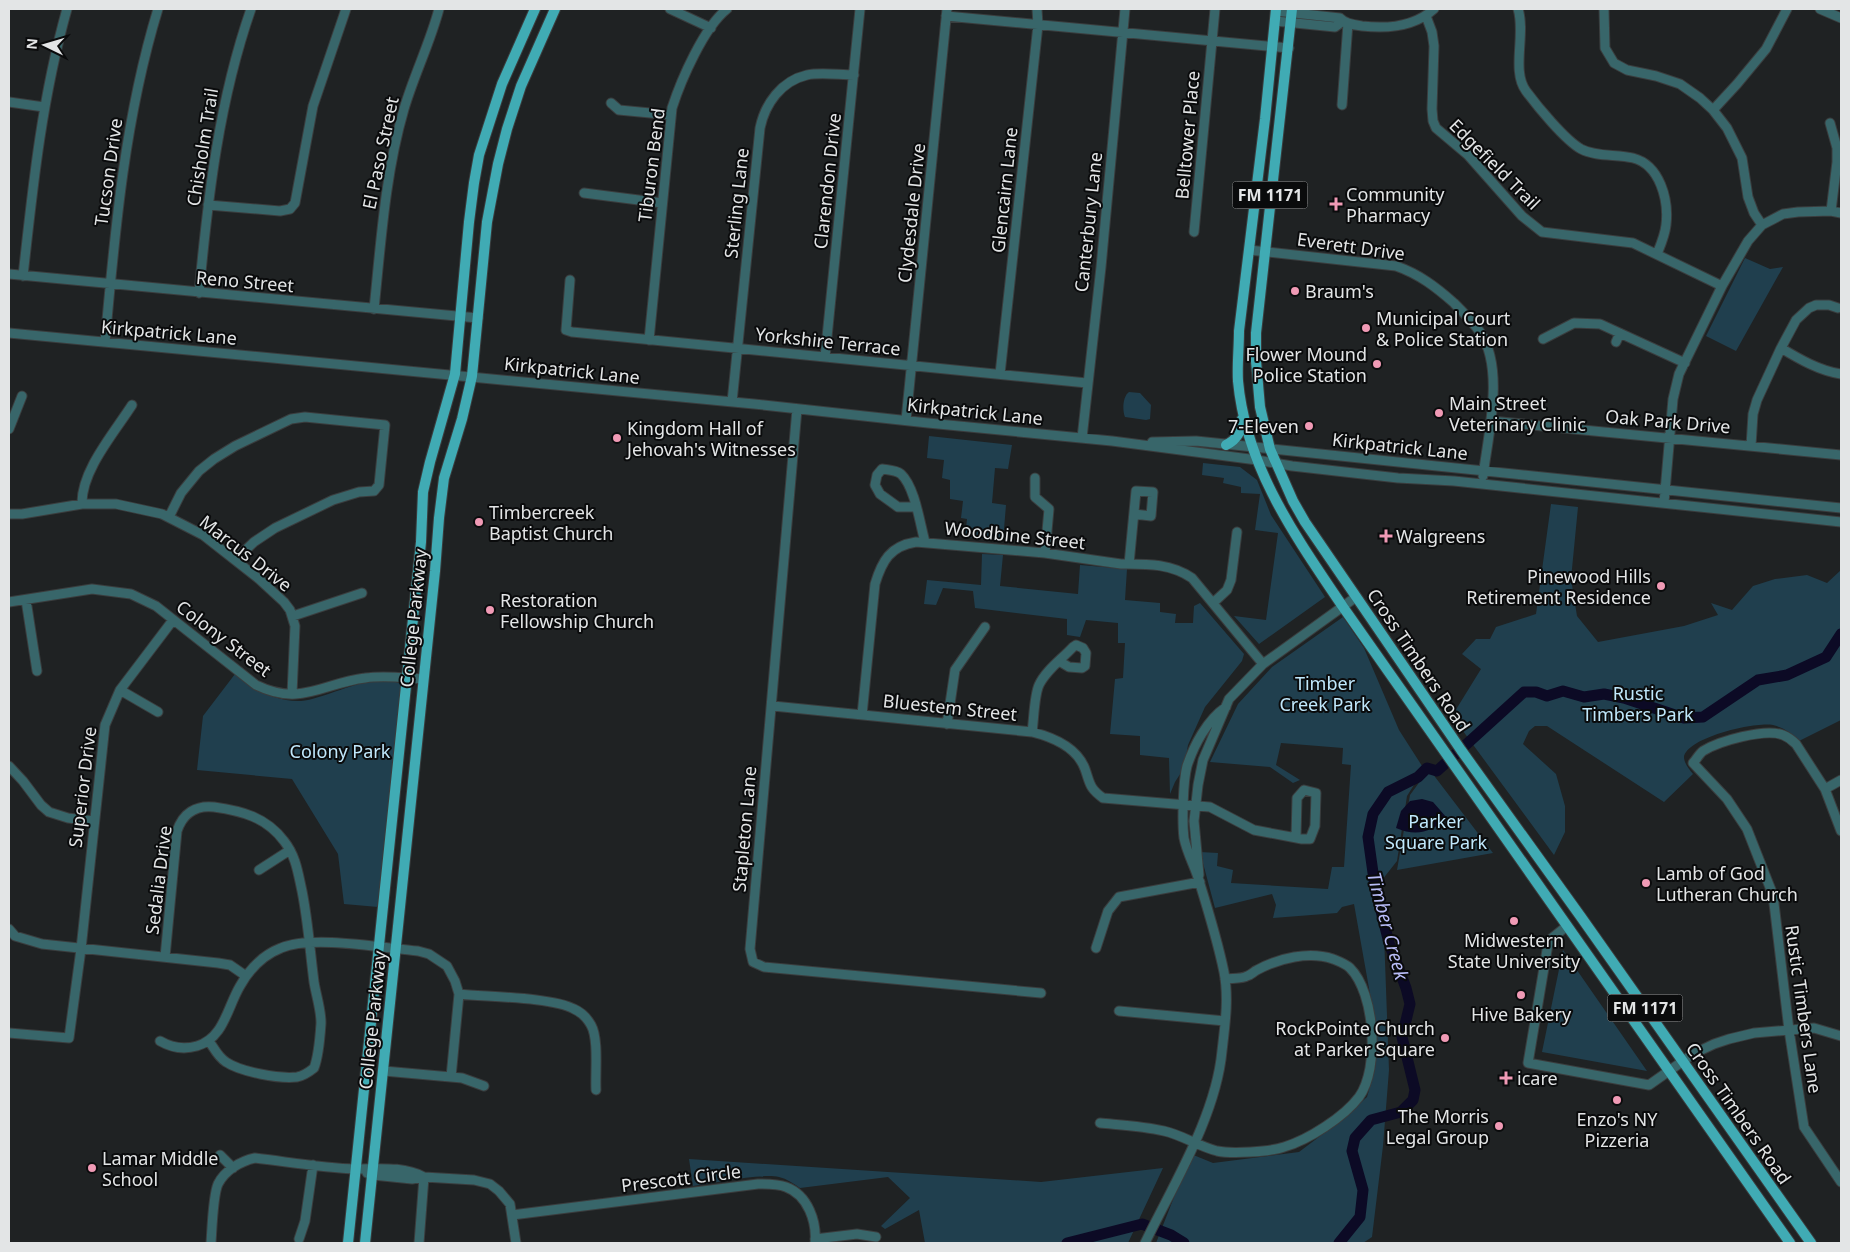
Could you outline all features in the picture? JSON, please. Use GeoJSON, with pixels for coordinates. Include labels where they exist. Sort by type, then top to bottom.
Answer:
{"type":"FeatureCollection","features":[{"type":"Feature","properties":{"kind":"main road"},"geometry":{"type":"LineString","coordinates":[[455,374],[471,206],[479,155],[502,84],[534,9]]}},
{"type":"Feature","properties":{"kind":"main road","name":"College Parkway"},"geometry":{"type":"LineString","coordinates":[[366,1243],[435,571],[438,518],[444,478],[462,419],[472,376],[487,222],[500,152],[521,86],[555,9]]}},
{"type":"Feature","properties":{"kind":"main road","name":"Cross Timbers Road"},"geometry":{"type":"LineString","coordinates":[[1276,14],[1238,361],[1238,380],[1242,408],[1257,460],[1293,533],[1342,608],[1790,1243]]}},
{"type":"Feature","properties":{"kind":"main road","name":"Cross Timbers Road"},"geometry":{"type":"LineString","coordinates":[[1291,14],[1256,333],[1256,361],[1260,407],[1270,449],[1293,501],[1305,522],[1356,597],[1478,774],[1811,1243]]}},
{"type":"Feature","properties":{"kind":"main road"},"geometry":{"type":"LineString","coordinates":[[1260,158],[1275,160]]}},
{"type":"Feature","properties":{"kind":"main road"},"geometry":{"type":"LineString","coordinates":[[1243,303],[1259,304]]}},
{"type":"Feature","properties":{"kind":"main road","name":"College Parkway"},"geometry":{"type":"LineString","coordinates":[[348,1243],[421,542],[423,492],[455,374]]}},
{"type":"Feature","properties":{"kind":"main road"},"geometry":{"type":"LineString","coordinates":[[1226,445],[1239,434],[1242,408]]}},
{"type":"Feature","properties":{"kind":"main road"},"geometry":{"type":"LineString","coordinates":[[417,569],[435,571]]}},
{"type":"Feature","properties":{"kind":"main road"},"geometry":{"type":"LineString","coordinates":[[404,709],[420,710]]}},
{"type":"Feature","properties":{"kind":"main road"},"geometry":{"type":"LineString","coordinates":[[398,769],[414,770]]}},
{"type":"Feature","properties":{"kind":"main road"},"geometry":{"type":"LineString","coordinates":[[391,831],[407,833]]}},
{"type":"Feature","properties":{"kind":"main road"},"geometry":{"type":"LineString","coordinates":[[1567,926],[1581,917]]}},
{"type":"Feature","properties":{"kind":"street"},"geometry":{"type":"LineString","coordinates":[[23,276],[34,167],[52,65],[67,9]]}},
{"type":"Feature","properties":{"kind":"street","name":"Tucson Drive"},"geometry":{"type":"LineString","coordinates":[[105,342],[126,145],[138,86],[158,9]]}},
{"type":"Feature","properties":{"kind":"street","name":"Chisholm Trail"},"geometry":{"type":"LineString","coordinates":[[199,293],[208,205],[219,130],[228,85],[251,9]]}},
{"type":"Feature","properties":{"kind":"street"},"geometry":{"type":"LineString","coordinates":[[208,205],[280,211],[290,209],[295,203],[312,106],[346,9]]}},
{"type":"Feature","properties":{"kind":"street","name":"El Paso Street"},"geometry":{"type":"LineString","coordinates":[[374,309],[385,199],[396,142],[411,86],[434,30],[440,9]]}},
{"type":"Feature","properties":{"kind":"street"},"geometry":{"type":"LineString","coordinates":[[670,9],[711,28]]}},
{"type":"Feature","properties":{"kind":"street","name":"Tiburon Bend"},"geometry":{"type":"LineString","coordinates":[[649,340],[671,115],[684,78],[711,28],[727,9]]}},
{"type":"Feature","properties":{"kind":"street","name":"Clarendon Drive"},"geometry":{"type":"LineString","coordinates":[[825,357],[860,9]]}},
{"type":"Feature","properties":{"kind":"street","name":"Glencairn Lane"},"geometry":{"type":"LineString","coordinates":[[1000,374],[1038,25],[1037,9]]}},
{"type":"Feature","properties":{"kind":"street","name":"Canterbury Lane"},"geometry":{"type":"LineString","coordinates":[[1082,438],[1125,9]]}},
{"type":"Feature","properties":{"kind":"street","name":"Belltower Place"},"geometry":{"type":"LineString","coordinates":[[1194,232],[1215,9]]}},
{"type":"Feature","properties":{"kind":"street"},"geometry":{"type":"LineString","coordinates":[[1276,14],[1291,14],[1335,27],[1346,22],[1377,28],[1392,28],[1426,16],[1434,9]]}},
{"type":"Feature","properties":{"kind":"street"},"geometry":{"type":"LineString","coordinates":[[1518,9],[1521,20],[1519,75],[1524,90],[1565,136],[1582,150],[1633,158],[1651,168],[1656,176],[1665,201],[1667,220],[1657,254]]}},
{"type":"Feature","properties":{"kind":"street"},"geometry":{"type":"LineString","coordinates":[[1604,9],[1605,48],[1614,64],[1628,70],[1680,84],[1714,110],[1727,128],[1742,158],[1748,197],[1762,225]]}},
{"type":"Feature","properties":{"kind":"street"},"geometry":{"type":"LineString","coordinates":[[1714,110],[1766,49],[1787,9]]}},
{"type":"Feature","properties":{"kind":"street"},"geometry":{"type":"LineString","coordinates":[[1820,9],[1841,18]]}},
{"type":"Feature","properties":{"kind":"street"},"geometry":{"type":"LineString","coordinates":[[947,12],[1038,25],[1288,48]]}},
{"type":"Feature","properties":{"kind":"street","name":"Clydesdale Drive"},"geometry":{"type":"LineString","coordinates":[[906,420],[947,12]]}},
{"type":"Feature","properties":{"kind":"street","name":"Edgefield Trail"},"geometry":{"type":"LineString","coordinates":[[1426,16],[1432,32],[1434,46],[1432,109],[1436,128],[1468,156],[1522,216],[1536,228],[1550,233],[1633,243],[1722,286]]}},
{"type":"Feature","properties":{"kind":"street"},"geometry":{"type":"LineString","coordinates":[[1342,105],[1346,22]]}},
{"type":"Feature","properties":{"kind":"street","name":"Sterling Lane"},"geometry":{"type":"LineString","coordinates":[[732,402],[760,128],[765,111],[781,89],[789,82],[806,76],[854,75]]}},
{"type":"Feature","properties":{"kind":"street"},"geometry":{"type":"LineString","coordinates":[[9,102],[44,107]]}},
{"type":"Feature","properties":{"kind":"street"},"geometry":{"type":"LineString","coordinates":[[611,102],[619,110],[671,115]]}},
{"type":"Feature","properties":{"kind":"street"},"geometry":{"type":"LineString","coordinates":[[1830,122],[1837,162],[1831,211]]}},
{"type":"Feature","properties":{"kind":"street"},"geometry":{"type":"LineString","coordinates":[[584,193],[662,203]]}},
{"type":"Feature","properties":{"kind":"street"},"geometry":{"type":"LineString","coordinates":[[1664,503],[1675,389],[1685,363],[1722,286],[1748,240],[1762,225],[1783,214],[1831,211],[1841,213]]}},
{"type":"Feature","properties":{"kind":"street","name":"Everett Drive"},"geometry":{"type":"LineString","coordinates":[[1249,250],[1396,266],[1430,282],[1470,320],[1481,333],[1491,365],[1493,384],[1491,421],[1482,484]]}},
{"type":"Feature","properties":{"kind":"street","name":"Reno Street"},"geometry":{"type":"LineString","coordinates":[[9,274],[110,285],[478,318]]}},
{"type":"Feature","properties":{"kind":"street","name":"Yorkshire Terrace"},"geometry":{"type":"LineString","coordinates":[[570,280],[566,330],[572,332],[1087,383]]}},
{"type":"Feature","properties":{"kind":"street"},"geometry":{"type":"LineString","coordinates":[[1751,446],[1753,414],[1757,400],[1796,320],[1816,305],[1830,305],[1838,308]]}},
{"type":"Feature","properties":{"kind":"street"},"geometry":{"type":"LineString","coordinates":[[1543,339],[1574,323],[1600,324],[1685,363]]}},
{"type":"Feature","properties":{"kind":"street","name":"Kirkpatrick Lane"},"geometry":{"type":"LineString","coordinates":[[9,333],[455,374],[1082,438],[1398,478],[1482,484],[1841,522]]}},
{"type":"Feature","properties":{"kind":"street"},"geometry":{"type":"LineString","coordinates":[[1616,342],[1620,333]]}},
{"type":"Feature","properties":{"kind":"street"},"geometry":{"type":"LineString","coordinates":[[1781,348],[1799,359],[1830,373],[1841,374]]}},
{"type":"Feature","properties":{"kind":"street"},"geometry":{"type":"LineString","coordinates":[[9,429],[22,396]]}},
{"type":"Feature","properties":{"kind":"street"},"geometry":{"type":"LineString","coordinates":[[82,504],[84,486],[94,464],[132,405]]}},
{"type":"Feature","properties":{"kind":"street","name":"Stapleton Lane"},"geometry":{"type":"LineString","coordinates":[[798,409],[750,950],[754,962],[764,967],[1041,993]]}},
{"type":"Feature","properties":{"kind":"street"},"geometry":{"type":"LineString","coordinates":[[169,518],[181,493],[199,471],[235,446],[291,419],[305,417],[385,425],[379,485],[374,491],[360,492],[333,500],[274,528],[254,542],[235,560]]}},
{"type":"Feature","properties":{"kind":"street","name":"Oak Park Drive"},"geometry":{"type":"LineString","coordinates":[[1491,421],[1841,455]]}},
{"type":"Feature","properties":{"kind":"street","name":"Kirkpatrick Lane"},"geometry":{"type":"LineString","coordinates":[[1132,444],[1196,442],[1252,447],[1841,508]]}},
{"type":"Feature","properties":{"kind":"street"},"geometry":{"type":"LineString","coordinates":[[1398,478],[1402,463]]}},
{"type":"Feature","properties":{"kind":"street"},"geometry":{"type":"LineString","coordinates":[[915,507],[898,507],[880,494],[875,485],[877,474],[882,469],[893,470],[901,474],[916,499],[915,507],[926,542]]}},
{"type":"Feature","properties":{"kind":"street"},"geometry":{"type":"LineString","coordinates":[[1035,478],[1035,497],[1049,509],[1044,553]]}},
{"type":"Feature","properties":{"kind":"street","name":"Marcus Drive"},"geometry":{"type":"LineString","coordinates":[[9,514],[22,514],[82,504],[116,504],[149,510],[203,535],[259,579],[284,602],[293,616],[295,626],[292,694]]}},
{"type":"Feature","properties":{"kind":"street"},"geometry":{"type":"LineString","coordinates":[[1129,564],[1134,514]]}},
{"type":"Feature","properties":{"kind":"street"},"geometry":{"type":"LineString","coordinates":[[1214,603],[1227,590],[1231,580],[1237,532]]}},
{"type":"Feature","properties":{"kind":"street","name":"Woodbine Street"},"geometry":{"type":"LineString","coordinates":[[862,715],[875,584],[881,565],[895,549],[910,543],[926,542],[1044,553],[1121,564],[1139,563],[1176,569],[1192,578],[1263,664]]}},
{"type":"Feature","properties":{"kind":"street","name":"Colony Street"},"geometry":{"type":"LineString","coordinates":[[9,602],[92,589],[122,592],[141,598],[156,606],[256,685],[276,693],[310,693],[364,678],[389,676],[423,679]]}},
{"type":"Feature","properties":{"kind":"street"},"geometry":{"type":"LineString","coordinates":[[293,616],[362,593]]}},
{"type":"Feature","properties":{"kind":"street"},"geometry":{"type":"LineString","coordinates":[[1200,882],[1194,827],[1198,785],[1203,760],[1229,699],[1263,664],[1356,597]]}},
{"type":"Feature","properties":{"kind":"street"},"geometry":{"type":"LineString","coordinates":[[26,600],[37,671]]}},
{"type":"Feature","properties":{"kind":"street","name":"Superior Drive"},"geometry":{"type":"LineString","coordinates":[[9,1033],[68,1038],[81,949],[105,725],[120,690],[173,620]]}},
{"type":"Feature","properties":{"kind":"street"},"geometry":{"type":"LineString","coordinates":[[947,724],[954,670],[984,626]]}},
{"type":"Feature","properties":{"kind":"street"},"geometry":{"type":"LineString","coordinates":[[1032,732],[1038,686],[1059,661]]}},
{"type":"Feature","properties":{"kind":"street"},"geometry":{"type":"LineString","coordinates":[[120,690],[158,712]]}},
{"type":"Feature","properties":{"kind":"street","name":"Bluestem Street"},"geometry":{"type":"LineString","coordinates":[[772,706],[1032,732],[1058,741],[1076,755],[1084,768],[1090,787],[1094,792],[1108,799],[1184,806]]}},
{"type":"Feature","properties":{"kind":"street"},"geometry":{"type":"LineString","coordinates":[[1145,1243],[1194,1142],[1214,1092],[1222,1054],[1225,1021],[1225,979],[1200,882],[1184,838],[1182,820],[1187,767],[1197,744],[1216,714],[1226,707]]}},
{"type":"Feature","properties":{"kind":"street","name":"Rustic Timbers Lane"},"geometry":{"type":"LineString","coordinates":[[1825,789],[1796,744],[1782,734],[1764,733],[1737,737],[1703,752],[1693,763],[1727,799],[1748,829],[1773,895],[1789,1030],[1804,1127],[1841,1182]]}},
{"type":"Feature","properties":{"kind":"street"},"geometry":{"type":"LineString","coordinates":[[9,766],[49,812],[68,818],[94,821]]}},
{"type":"Feature","properties":{"kind":"street"},"geometry":{"type":"LineString","coordinates":[[1841,780],[1825,789],[1841,831]]}},
{"type":"Feature","properties":{"kind":"street"},"geometry":{"type":"LineString","coordinates":[[1184,806],[1210,807],[1254,830],[1296,838],[1310,839],[1315,826],[1316,793],[1304,790],[1299,794],[1296,838]]}},
{"type":"Feature","properties":{"kind":"street","name":"Sedalia Drive"},"geometry":{"type":"LineString","coordinates":[[165,957],[177,831],[184,817],[197,807],[206,806],[239,810],[272,829],[290,850],[297,866],[321,1021],[317,1060],[314,1068],[298,1077],[284,1077],[245,1071],[226,1062],[218,1055],[209,1041]]}},
{"type":"Feature","properties":{"kind":"street"},"geometry":{"type":"LineString","coordinates":[[259,870],[290,850]]}},
{"type":"Feature","properties":{"kind":"street"},"geometry":{"type":"LineString","coordinates":[[1096,948],[1108,911],[1119,897],[1200,882]]}},
{"type":"Feature","properties":{"kind":"street"},"geometry":{"type":"LineString","coordinates":[[1567,926],[1552,938],[1548,944],[1528,1063],[1649,1085],[1682,1062],[1714,1044],[1728,1039],[1754,1033],[1814,1028],[1841,1036]]}},
{"type":"Feature","properties":{"kind":"street"},"geometry":{"type":"LineString","coordinates":[[9,929],[15,936],[29,942],[218,963],[230,966],[246,976]]}},
{"type":"Feature","properties":{"kind":"street"},"geometry":{"type":"LineString","coordinates":[[160,1041],[173,1048],[200,1046],[209,1041],[221,1026],[246,976],[257,963],[283,947],[310,942],[418,951],[436,958],[449,970],[459,994],[451,1077]]}},
{"type":"Feature","properties":{"kind":"street"},"geometry":{"type":"LineString","coordinates":[[1100,1123],[1164,1131],[1218,1151],[1235,1153],[1284,1148],[1310,1136],[1343,1112],[1359,1096],[1368,1078],[1372,1028],[1363,988],[1350,967],[1334,959],[1319,956],[1285,958],[1246,977],[1225,979]]}},
{"type":"Feature","properties":{"kind":"street"},"geometry":{"type":"LineString","coordinates":[[459,994],[553,1003],[574,1008],[591,1025],[595,1036],[596,1090]]}},
{"type":"Feature","properties":{"kind":"street"},"geometry":{"type":"LineString","coordinates":[[1120,1011],[1225,1021]]}},
{"type":"Feature","properties":{"kind":"street"},"geometry":{"type":"LineString","coordinates":[[384,1071],[462,1078],[484,1086]]}},
{"type":"Feature","properties":{"kind":"street"},"geometry":{"type":"LineString","coordinates":[[220,1155],[233,1168]]}},
{"type":"Feature","properties":{"kind":"street"},"geometry":{"type":"LineString","coordinates":[[211,1243],[218,1184],[243,1160],[255,1158],[374,1171],[412,1179],[424,1177],[474,1180],[490,1184],[510,1204],[516,1243]]}},
{"type":"Feature","properties":{"kind":"street"},"geometry":{"type":"LineString","coordinates":[[299,1238],[306,1221],[313,1165]]}},
{"type":"Feature","properties":{"kind":"street"},"geometry":{"type":"LineString","coordinates":[[419,1243],[424,1177]]}},
{"type":"Feature","properties":{"kind":"street","name":"Prescott Circle"},"geometry":{"type":"LineString","coordinates":[[512,1215],[766,1184],[787,1187],[798,1193],[813,1218],[815,1241]]}},
{"type":"Feature","properties":{"kind":"street"},"geometry":{"type":"LineString","coordinates":[[815,1241],[857,1234],[876,1237]]}},
{"type":"Feature","properties":{"kind":"green space"},"geometry":{"type":"Polygon","coordinates":[[[1745,258],[1770,269],[1783,267],[1736,351],[1706,336],[1745,258]]]}},
{"type":"Feature","properties":{"kind":"green space"},"geometry":{"type":"Polygon","coordinates":[[[1129,392],[1140,393],[1151,405],[1150,419],[1125,417],[1124,403],[1125,397],[1129,392]]]}},
{"type":"Feature","properties":{"kind":"green space"},"geometry":{"type":"Polygon","coordinates":[[[929,436],[1012,445],[1008,469],[995,468],[992,503],[1006,505],[1003,541],[965,537],[967,519],[961,518],[963,501],[950,499],[950,480],[942,478],[944,460],[927,458],[929,436]]]}},
{"type":"Feature","properties":{"kind":"green space","name":"Timber Creek Park"},"geometry":{"type":"Polygon","coordinates":[[[1203,463],[1240,467],[1257,480],[1271,515],[1325,597],[1259,644],[1234,616],[1266,620],[1278,533],[1255,530],[1260,494],[1241,493],[1241,487],[1223,483],[1224,478],[1202,475],[1203,463]]]}},
{"type":"Feature","properties":{"kind":"green space","name":"Rustic Timbers Park"},"geometry":{"type":"Polygon","coordinates":[[[1551,504],[1578,507],[1571,579],[1577,616],[1598,642],[1684,626],[1718,615],[1711,603],[1732,610],[1753,586],[1775,579],[1807,575],[1827,583],[1841,570],[1841,720],[1799,741],[1784,729],[1765,724],[1739,728],[1709,737],[1688,750],[1684,759],[1693,774],[1664,802],[1547,726],[1535,726],[1529,731],[1523,744],[1556,774],[1565,806],[1565,832],[1554,855],[1452,716],[1481,669],[1462,654],[1476,639],[1490,639],[1496,627],[1536,614],[1551,504]]]}},
{"type":"Feature","properties":{"kind":"green space","name":"Timber Creek Park"},"geometry":{"type":"Polygon","coordinates":[[[982,554],[1003,555],[1000,586],[1078,594],[1080,565],[1127,569],[1125,600],[1160,603],[1160,612],[1176,614],[1175,623],[1193,623],[1194,606],[1200,603],[1244,654],[1242,661],[1205,707],[1188,745],[1184,768],[1170,794],[1169,758],[1140,755],[1140,736],[1110,734],[1115,679],[1123,678],[1125,643],[1118,643],[1118,623],[1086,620],[1080,637],[1067,635],[1067,619],[975,608],[973,591],[943,588],[936,605],[924,604],[927,580],[981,585],[982,554]]]}},
{"type":"Feature","properties":{"kind":"green space","name":"Timber Creek Park"},"geometry":{"type":"Polygon","coordinates":[[[1343,617],[1364,648],[1399,730],[1424,769],[1407,796],[1397,861],[1382,880],[1389,1070],[1383,1146],[1372,1237],[1363,1243],[1156,1243],[1191,1154],[1213,1163],[1299,1152],[1344,1118],[1367,1097],[1375,1069],[1377,1033],[1354,904],[1342,907],[1337,913],[1273,918],[1276,905],[1272,894],[1215,908],[1200,852],[1218,853],[1217,866],[1233,870],[1231,883],[1328,889],[1332,867],[1344,867],[1351,765],[1342,764],[1343,748],[1281,743],[1276,765],[1300,780],[1293,783],[1270,767],[1210,762],[1238,704],[1272,667],[1343,617]]]}},
{"type":"Feature","properties":{"kind":"green space","name":"Colony Park"},"geometry":{"type":"Polygon","coordinates":[[[235,674],[266,694],[292,701],[312,699],[366,682],[392,681],[402,685],[378,907],[344,904],[338,854],[292,779],[197,770],[203,716],[235,674]]]}},
{"type":"Feature","properties":{"kind":"green space","name":"Parker Square Park"},"geometry":{"type":"Polygon","coordinates":[[[1429,769],[1493,853],[1397,870],[1410,795],[1429,769]]]}},
{"type":"Feature","properties":{"kind":"green space"},"geometry":{"type":"Polygon","coordinates":[[[1563,950],[1647,1071],[1542,1052],[1563,950]]]}},
{"type":"Feature","properties":{"kind":"green space"},"geometry":{"type":"Polygon","coordinates":[[[689,1159],[1041,1182],[1163,1168],[1128,1243],[925,1243],[919,1210],[885,1229],[881,1226],[910,1198],[888,1177],[800,1188],[785,1179],[771,1176],[749,1177],[693,1186],[689,1159]]]}},
{"type":"Feature","properties":{"kind":"shaded area"},"geometry":{"type":"Polygon","coordinates":[[[1422,799],[1433,802],[1447,818],[1435,827],[1423,832],[1404,831],[1396,828],[1401,811],[1410,801],[1422,799]]]}},
{"type":"Feature","properties":{"kind":"waterway","name":"Timber Creek"},"geometry":{"type":"LineString","coordinates":[[1339,1243],[1360,1217],[1363,1190],[1352,1151],[1355,1138],[1371,1120],[1401,1112],[1413,1100],[1415,1090],[1402,1037],[1410,1004],[1389,943],[1375,887],[1368,837],[1373,814],[1388,792],[1418,777],[1427,768],[1437,771],[1524,692],[1536,692],[1547,696],[1563,691],[1584,697],[1604,694],[1624,698],[1684,718],[1703,717],[1758,680],[1787,675],[1826,657],[1841,634]]}},
{"type":"Feature","properties":{"kind":"waterway","name":"Timber Creek"},"geometry":{"type":"LineString","coordinates":[[1067,1243],[1142,1224],[1171,1235],[1184,1243]]}},
{"type":"Feature","properties":{"kind":"place","name":"Community Pharmacy"},"geometry":{"type":"Point","coordinates":[1336,204]}},
{"type":"Feature","properties":{"kind":"place","name":"Braum's"},"geometry":{"type":"Point","coordinates":[1295,291]}},
{"type":"Feature","properties":{"kind":"place","name":"Municipal Court & Police Station"},"geometry":{"type":"Point","coordinates":[1366,328]}},
{"type":"Feature","properties":{"kind":"place","name":"Flower Mound Police Station"},"geometry":{"type":"Point","coordinates":[1377,364]}},
{"type":"Feature","properties":{"kind":"place","name":"Main Street Veterinary Clinic"},"geometry":{"type":"Point","coordinates":[1439,413]}},
{"type":"Feature","properties":{"kind":"place","name":"7-Eleven"},"geometry":{"type":"Point","coordinates":[1309,426]}},
{"type":"Feature","properties":{"kind":"place","name":"Kingdom Hall of Jehovah's Witnesses"},"geometry":{"type":"Point","coordinates":[617,438]}},
{"type":"Feature","properties":{"kind":"place","name":"Timbercreek Baptist Church"},"geometry":{"type":"Point","coordinates":[479,522]}},
{"type":"Feature","properties":{"kind":"place","name":"Walgreens"},"geometry":{"type":"Point","coordinates":[1386,536]}},
{"type":"Feature","properties":{"kind":"place","name":"Pinewood Hills Retirement Residence"},"geometry":{"type":"Point","coordinates":[1661,586]}},
{"type":"Feature","properties":{"kind":"place","name":"Restoration Fellowship Church"},"geometry":{"type":"Point","coordinates":[490,610]}},
{"type":"Feature","properties":{"kind":"place","name":"Lamb of God Lutheran Church"},"geometry":{"type":"Point","coordinates":[1646,883]}},
{"type":"Feature","properties":{"kind":"place","name":"Midwestern State University"},"geometry":{"type":"Point","coordinates":[1514,921]}},
{"type":"Feature","properties":{"kind":"place","name":"Hive Bakery"},"geometry":{"type":"Point","coordinates":[1521,995]}},
{"type":"Feature","properties":{"kind":"place","name":"RockPointe Church at Parker Square"},"geometry":{"type":"Point","coordinates":[1445,1038]}},
{"type":"Feature","properties":{"kind":"place","name":"icare"},"geometry":{"type":"Point","coordinates":[1506,1078]}},
{"type":"Feature","properties":{"kind":"place","name":"Enzo's NY Pizzeria"},"geometry":{"type":"Point","coordinates":[1617,1100]}},
{"type":"Feature","properties":{"kind":"place","name":"The Morris Legal Group"},"geometry":{"type":"Point","coordinates":[1499,1126]}},
{"type":"Feature","properties":{"kind":"place","name":"Lamar Middle School"},"geometry":{"type":"Point","coordinates":[92,1168]}}]}
